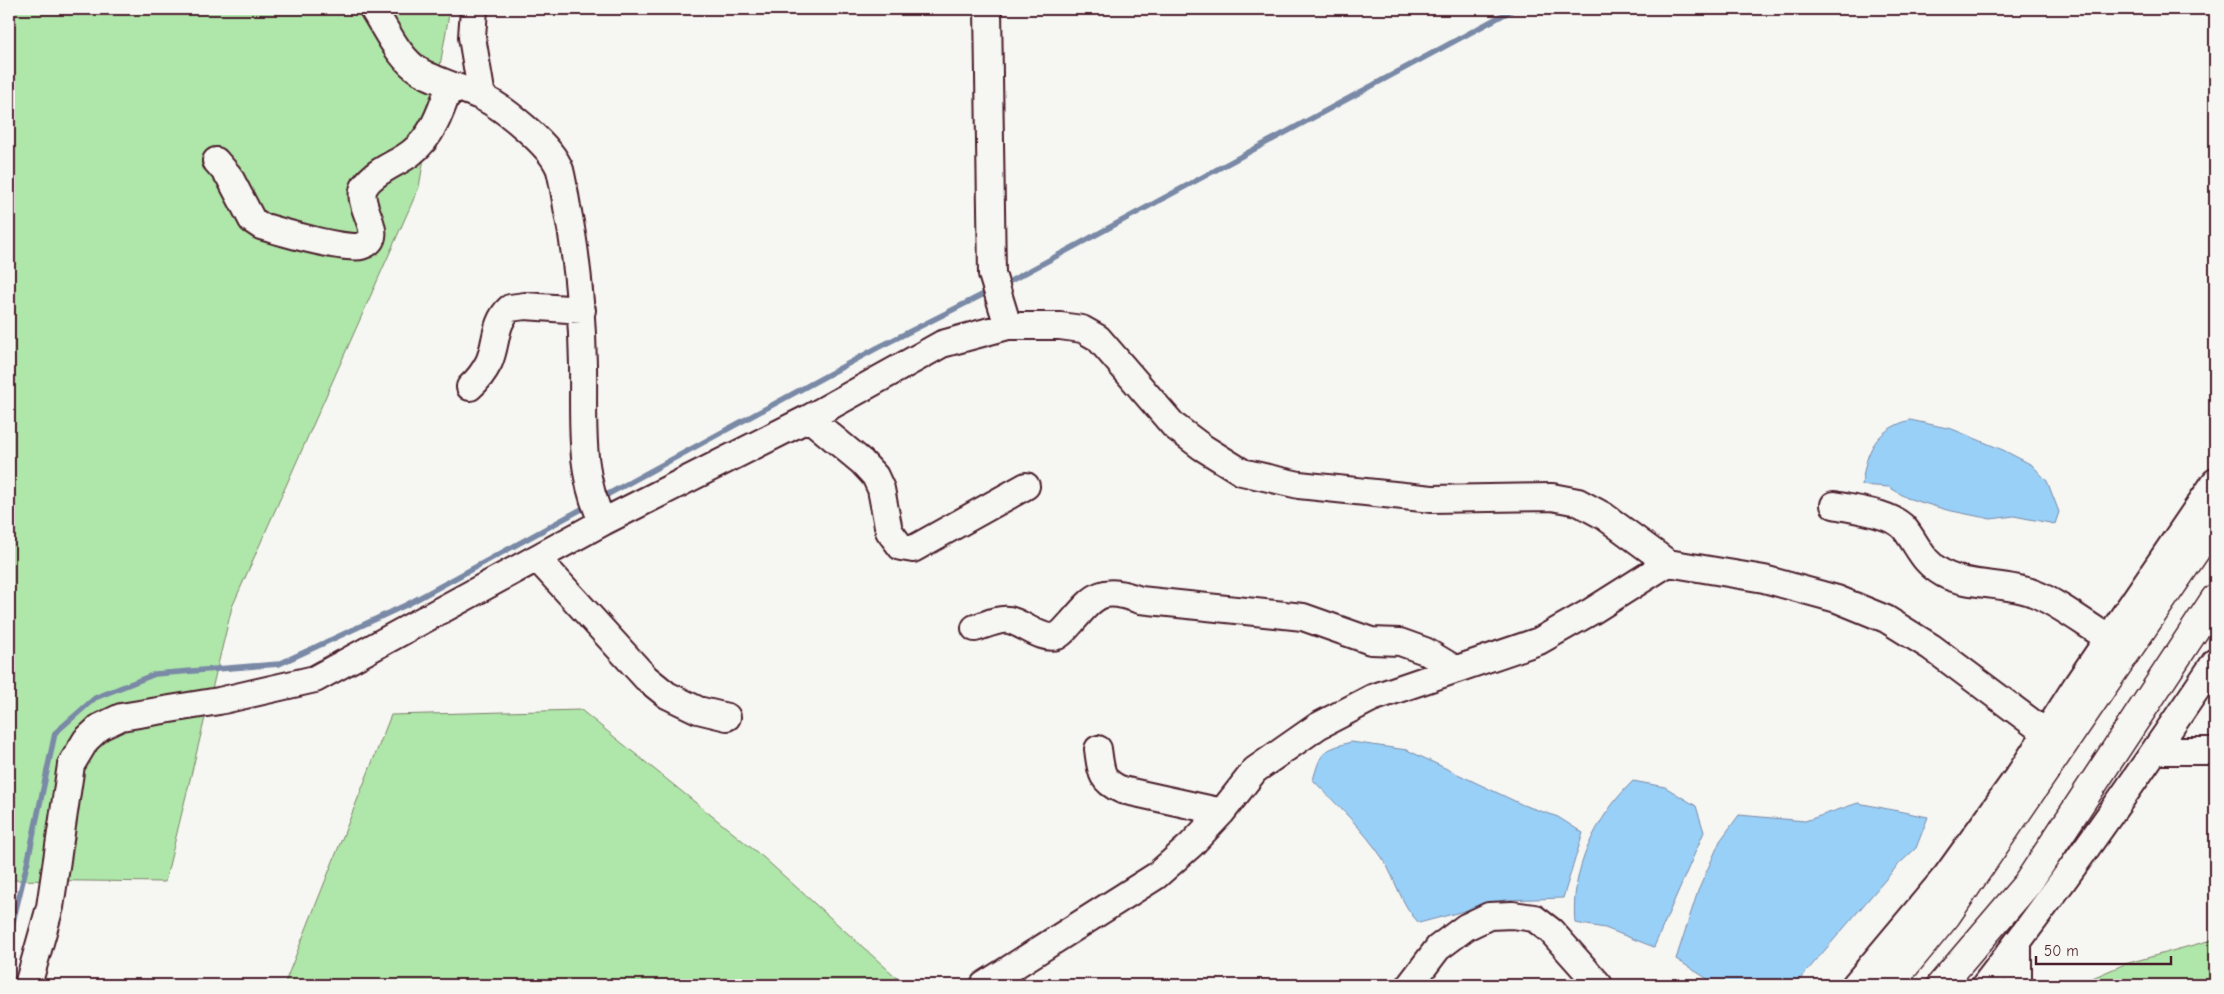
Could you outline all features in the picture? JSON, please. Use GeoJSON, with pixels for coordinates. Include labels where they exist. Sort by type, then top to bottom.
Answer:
{"type":"FeatureCollection","features":[{"type":"Feature","properties":{"kind":"highway"},"geometry":{"type":"LineString","coordinates":[[1889,985],[1946,916],[2215,522]]}},
{"type":"Feature","properties":{"kind":"highway"},"geometry":{"type":"LineString","coordinates":[[1941,985],[2027,884],[2215,599]]}},
{"type":"Feature","properties":{"kind":"street"},"geometry":{"type":"LineString","coordinates":[[373,9],[394,43],[408,61],[420,71],[482,97],[505,112],[542,142],[559,168],[574,239],[582,310],[585,444],[590,486],[600,517]]}},
{"type":"Feature","properties":{"kind":"street"},"geometry":{"type":"LineString","coordinates":[[474,9],[472,37],[482,97]]}},
{"type":"Feature","properties":{"kind":"street"},"geometry":{"type":"LineString","coordinates":[[988,9],[992,274],[1004,316]]}},
{"type":"Feature","properties":{"kind":"street"},"geometry":{"type":"LineString","coordinates":[[216,161],[229,176],[252,220],[260,226],[343,246],[361,246],[370,242],[373,235],[372,227],[362,202],[361,194],[365,185],[411,153],[430,133],[438,119],[450,85]]}},
{"type":"Feature","properties":{"kind":"street"},"geometry":{"type":"LineString","coordinates":[[470,387],[487,366],[499,321],[510,308],[525,306],[582,310]]}},
{"type":"Feature","properties":{"kind":"street"},"geometry":{"type":"LineString","coordinates":[[28,985],[50,907],[71,765],[86,740],[100,727],[121,717],[219,701],[315,679],[537,558],[600,517],[809,418],[942,344],[1004,316],[1082,329],[1098,338],[1174,426],[1202,447],[1242,472],[1299,485],[1432,499],[1552,497],[1578,502],[1604,516],[1668,563],[1764,579],[1837,599],[1886,619],[1931,647],[2046,734]]}},
{"type":"Feature","properties":{"kind":"street"},"geometry":{"type":"LineString","coordinates":[[809,418],[862,462],[875,476],[881,489],[889,531],[901,547],[913,549],[1026,486]]}},
{"type":"Feature","properties":{"kind":"street"},"geometry":{"type":"LineString","coordinates":[[1855,985],[1947,875],[2021,772],[2108,638],[2215,482]]}},
{"type":"Feature","properties":{"kind":"street"},"geometry":{"type":"LineString","coordinates":[[1834,505],[1870,512],[1904,527],[1918,552],[1932,566],[1946,575],[2010,586],[2035,593],[2108,638]]}},
{"type":"Feature","properties":{"kind":"street"},"geometry":{"type":"LineString","coordinates":[[537,558],[646,678],[667,695],[698,710],[727,717]]}},
{"type":"Feature","properties":{"kind":"street"},"geometry":{"type":"LineString","coordinates":[[984,985],[1156,876],[1192,845],[1222,812],[1255,770],[1318,726],[1372,698],[1539,641],[1592,611],[1668,563]]}},
{"type":"Feature","properties":{"kind":"street"},"geometry":{"type":"LineString","coordinates":[[975,628],[1008,620],[1048,636],[1056,636],[1064,631],[1089,602],[1101,594],[1122,593],[1140,600],[1304,617],[1371,641],[1400,642],[1425,651],[1455,669]]}},
{"type":"Feature","properties":{"kind":"street"},"geometry":{"type":"LineString","coordinates":[[1985,985],[2156,751],[2215,662]]}},
{"type":"Feature","properties":{"kind":"street"},"geometry":{"type":"LineString","coordinates":[[1098,749],[1104,778],[1111,785],[1122,790],[1222,812]]}},
{"type":"Feature","properties":{"kind":"street"},"geometry":{"type":"LineString","coordinates":[[2156,751],[2215,751]]}},
{"type":"Feature","properties":{"kind":"street"},"geometry":{"type":"LineString","coordinates":[[1410,985],[1438,948],[1466,927],[1489,916],[1512,915],[1534,918],[1551,931],[1599,985]]}},
{"type":"Feature","properties":{"kind":"street"},"geometry":{"type":"LineString","coordinates":[[2018,942],[2018,985]]}},
{"type":"Feature","properties":{"kind":"green space"},"geometry":{"type":"Polygon","coordinates":[[[9,9],[443,9],[449,14],[419,187],[232,607],[165,882],[9,880],[9,9]]]}},
{"type":"Feature","properties":{"kind":"green space"},"geometry":{"type":"Polygon","coordinates":[[[581,710],[764,858],[905,985],[284,985],[391,715],[581,710]]]}},
{"type":"Feature","properties":{"kind":"green space"},"geometry":{"type":"Polygon","coordinates":[[[2215,939],[2215,985],[2076,985],[2125,964],[2215,939]]]}},
{"type":"Feature","properties":{"kind":"water"},"geometry":{"type":"Polygon","coordinates":[[[1910,420],[1952,429],[2003,450],[2032,465],[2047,481],[2059,512],[2055,524],[2014,516],[1991,519],[1947,510],[1907,498],[1889,487],[1862,485],[1866,462],[1874,444],[1888,430],[1910,420]]]}},
{"type":"Feature","properties":{"kind":"water"},"geometry":{"type":"Polygon","coordinates":[[[1351,742],[1407,750],[1523,805],[1558,817],[1583,833],[1563,898],[1505,900],[1419,923],[1403,900],[1388,867],[1375,848],[1350,818],[1313,780],[1318,763],[1328,750],[1351,742]]]}},
{"type":"Feature","properties":{"kind":"water"},"geometry":{"type":"Polygon","coordinates":[[[1633,781],[1665,787],[1696,806],[1704,832],[1654,947],[1605,928],[1575,923],[1577,884],[1581,864],[1588,846],[1608,811],[1633,781]]]}},
{"type":"Feature","properties":{"kind":"water"},"geometry":{"type":"Polygon","coordinates":[[[1858,803],[1928,817],[1916,848],[1898,865],[1795,985],[1717,985],[1676,959],[1698,891],[1720,841],[1739,815],[1805,821],[1858,803]]]}},
{"type":"Feature","properties":{"kind":"waterway"},"geometry":{"type":"LineString","coordinates":[[1003,285],[1514,9]]}},
{"type":"Feature","properties":{"kind":"waterway"},"geometry":{"type":"LineString","coordinates":[[601,498],[877,348],[990,291]]}},
{"type":"Feature","properties":{"kind":"waterway"},"geometry":{"type":"LineString","coordinates":[[9,938],[55,733],[95,698],[155,674],[279,664],[408,604],[589,505]]}}]}
